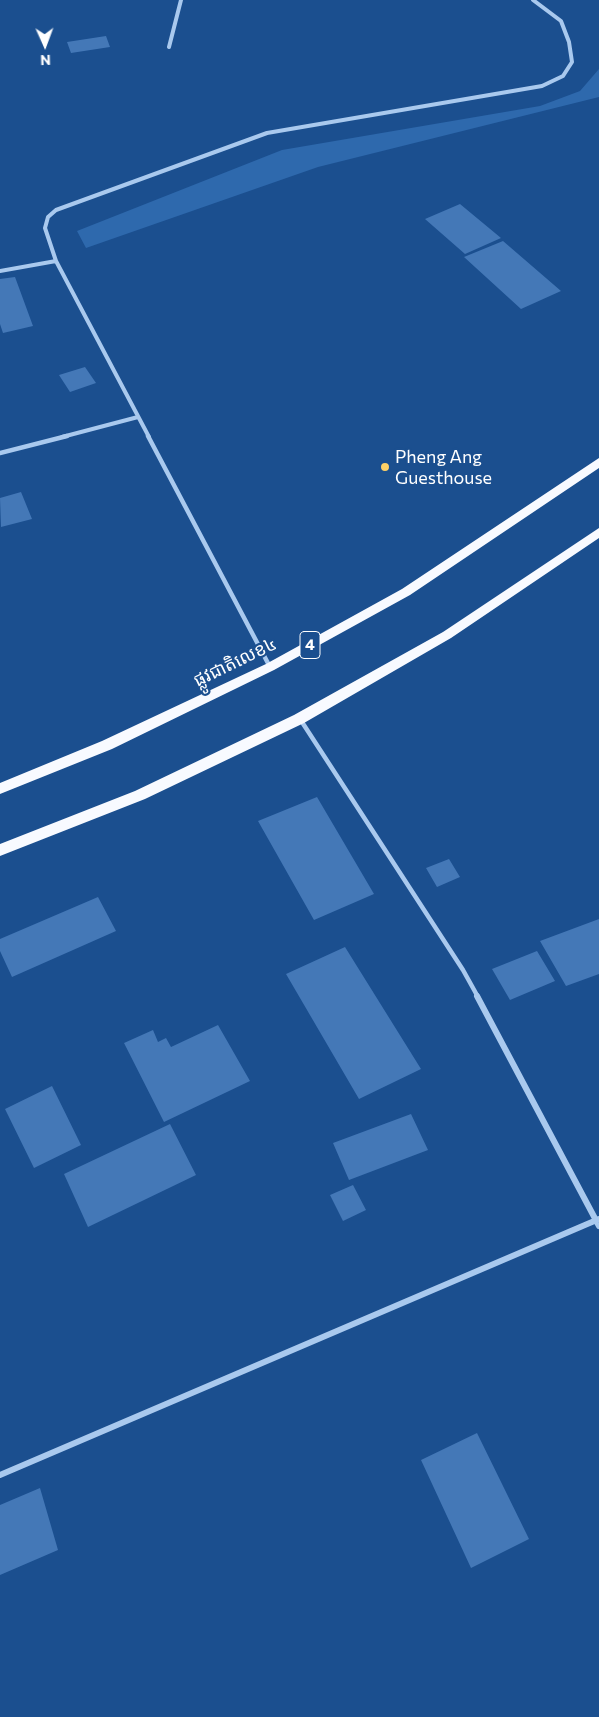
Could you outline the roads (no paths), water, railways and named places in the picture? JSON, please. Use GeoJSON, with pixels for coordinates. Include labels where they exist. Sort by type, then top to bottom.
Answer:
{"type":"FeatureCollection","features":[{"type":"Feature","properties":{"kind":"highway","name":"ផ្លូវជាតិលេខ៤"},"geometry":{"type":"LineString","coordinates":[[0,789],[107,745],[270,667],[406,592],[599,462]]}},
{"type":"Feature","properties":{"kind":"highway"},"geometry":{"type":"LineString","coordinates":[[0,850],[140,795],[299,719],[447,635],[599,532]]}},
{"type":"Feature","properties":{"kind":"street"},"geometry":{"type":"LineString","coordinates":[[169,47],[181,0]]}},
{"type":"Feature","properties":{"kind":"street"},"geometry":{"type":"LineString","coordinates":[[270,667],[56,261],[45,228],[48,217],[56,210],[267,133],[542,86],[563,76],[572,62],[567,35],[561,21],[533,0]]}},
{"type":"Feature","properties":{"kind":"street"},"geometry":{"type":"LineString","coordinates":[[0,271],[56,261]]}},
{"type":"Feature","properties":{"kind":"street"},"geometry":{"type":"LineString","coordinates":[[0,453],[138,417]]}},
{"type":"Feature","properties":{"kind":"street"},"geometry":{"type":"LineString","coordinates":[[0,1476],[598,1222],[463,970],[299,719]]}},
{"type":"Feature","properties":{"kind":"place","name":"Pheng Ang Guesthouse"},"geometry":{"type":"Point","coordinates":[385,467]}}]}
